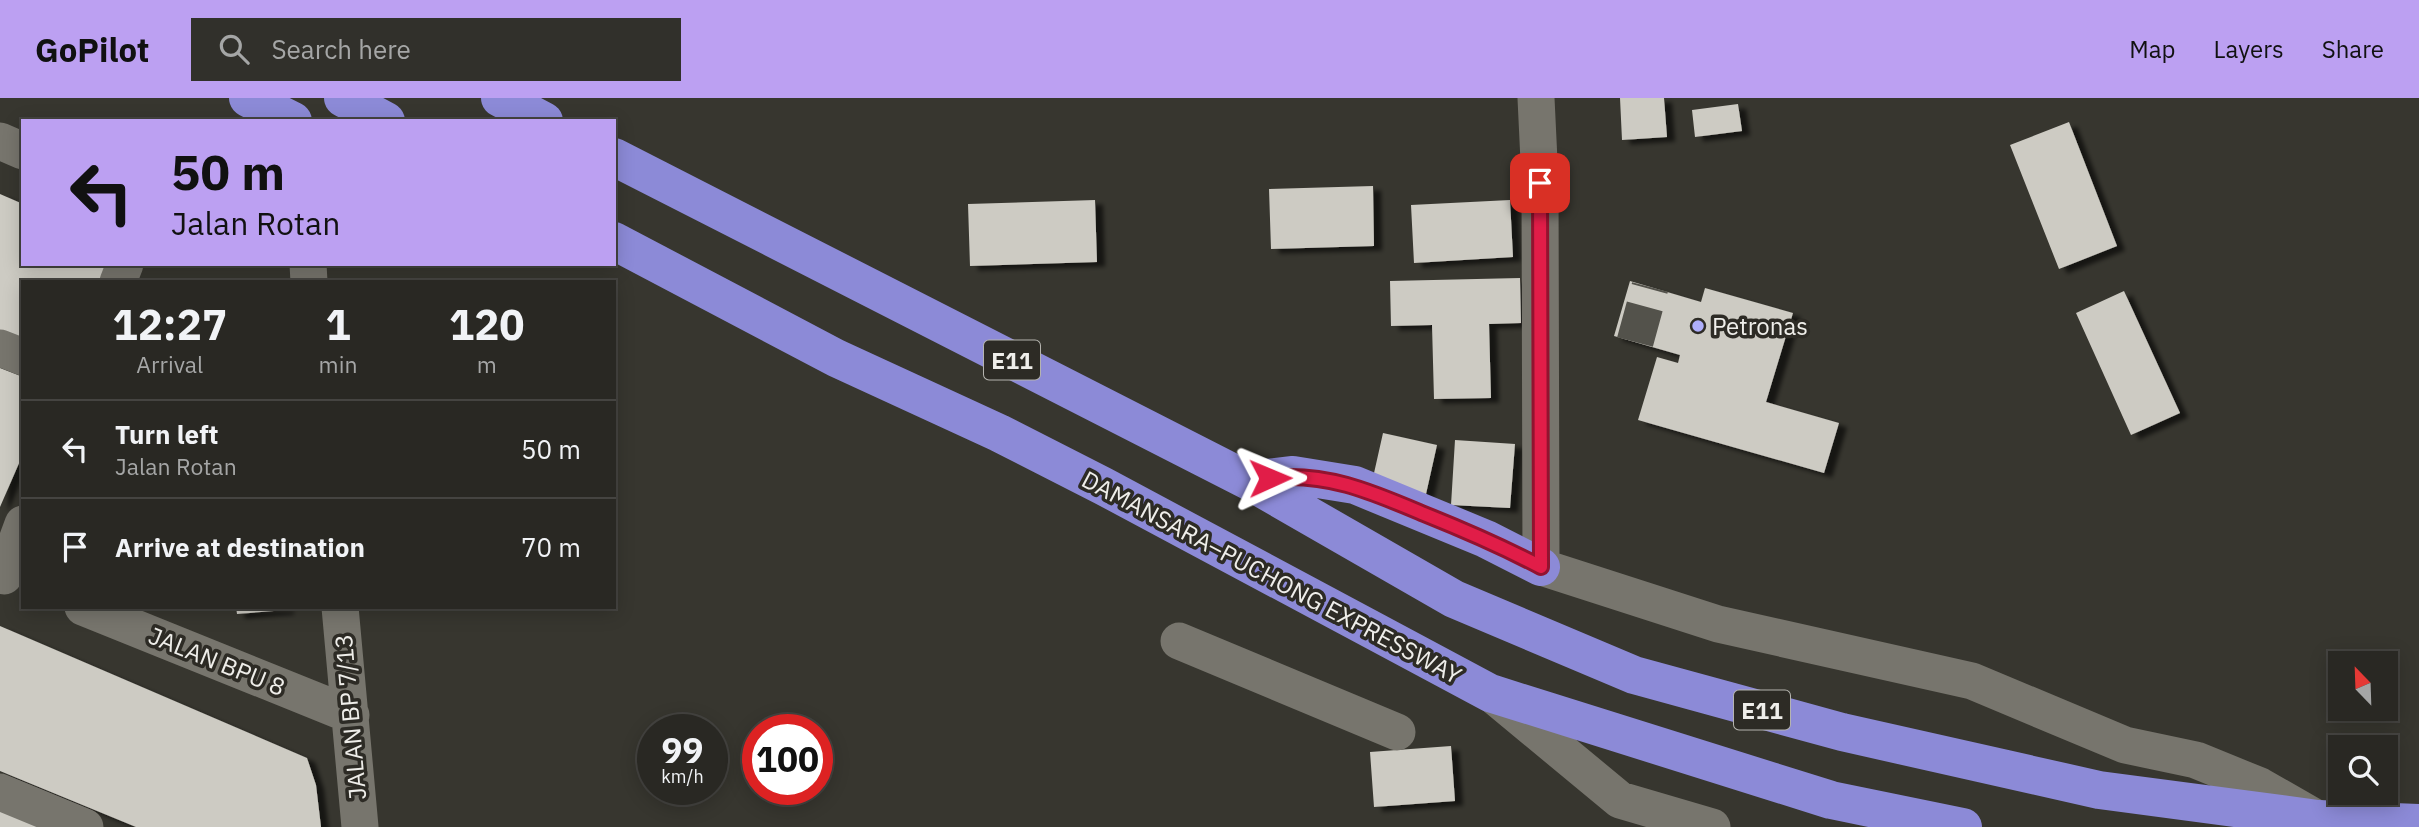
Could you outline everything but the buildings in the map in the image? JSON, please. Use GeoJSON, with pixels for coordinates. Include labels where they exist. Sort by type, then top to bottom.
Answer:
{"type":"FeatureCollection","features":[{"type":"Feature","properties":{"kind":"highway"},"geometry":{"type":"LineString","coordinates":[[248,98],[288,119]]}},
{"type":"Feature","properties":{"kind":"highway"},"geometry":{"type":"LineString","coordinates":[[343,98],[382,119]]}},
{"type":"Feature","properties":{"kind":"highway"},"geometry":{"type":"LineString","coordinates":[[500,98],[540,119]]}},
{"type":"Feature","properties":{"kind":"highway","name":"E11"},"geometry":{"type":"LineString","coordinates":[[616,158],[1247,480],[1454,599],[1634,675],[1842,732],[2099,790],[2318,819],[2419,823]]}},
{"type":"Feature","properties":{"kind":"highway","name":"DAMANSARA–PUCHONG EXPRESSWAY"},"geometry":{"type":"LineString","coordinates":[[616,242],[836,358],[999,433],[1102,486],[1490,692],[1831,800],[1963,827]]}},
{"type":"Feature","properties":{"kind":"highway"},"geometry":{"type":"LineString","coordinates":[[608,266],[836,358]]}},
{"type":"Feature","properties":{"kind":"highway"},"geometry":{"type":"LineString","coordinates":[[1247,480],[1293,475],[1355,485],[1486,539],[1541,567]]}},
{"type":"Feature","properties":{"kind":"street"},"geometry":{"type":"LineString","coordinates":[[1536,98],[1540,196],[1541,567],[1718,624],[1972,681],[2125,745],[2209,765],[2260,786],[2318,819]]}},
{"type":"Feature","properties":{"kind":"street"},"geometry":{"type":"LineString","coordinates":[[0,141],[21,151]]}},
{"type":"Feature","properties":{"kind":"street"},"geometry":{"type":"LineString","coordinates":[[0,348],[21,356]]}},
{"type":"Feature","properties":{"kind":"street"},"geometry":{"type":"LineString","coordinates":[[9,578],[21,532]]}},
{"type":"Feature","properties":{"kind":"street","name":"JALAN BPU 8"},"geometry":{"type":"LineString","coordinates":[[88,609],[351,715]]}},
{"type":"Feature","properties":{"kind":"street","name":"JALAN BP 7/13"},"geometry":{"type":"LineString","coordinates":[[340,609],[360,827]]}},
{"type":"Feature","properties":{"kind":"street"},"geometry":{"type":"LineString","coordinates":[[1179,641],[1397,732]]}},
{"type":"Feature","properties":{"kind":"street"},"geometry":{"type":"LineString","coordinates":[[1490,692],[1620,800],[1712,827]]}},
{"type":"Feature","properties":{"kind":"street"},"geometry":{"type":"LineString","coordinates":[[0,792],[85,827]]}},
{"type":"Feature","properties":{"kind":"tunnel"},"geometry":{"type":"LineString","coordinates":[[1635,342],[1650,287]]}},
{"type":"Feature","properties":{"kind":"place","name":"Petronas"},"geometry":{"type":"Point","coordinates":[1698,326]}},
{"type":"Feature","properties":{"kind":"route"},"geometry":{"type":"LineString","coordinates":[[1270,478],[1293,475],[1355,485],[1486,539],[1541,567],[1540,183]]}}]}
